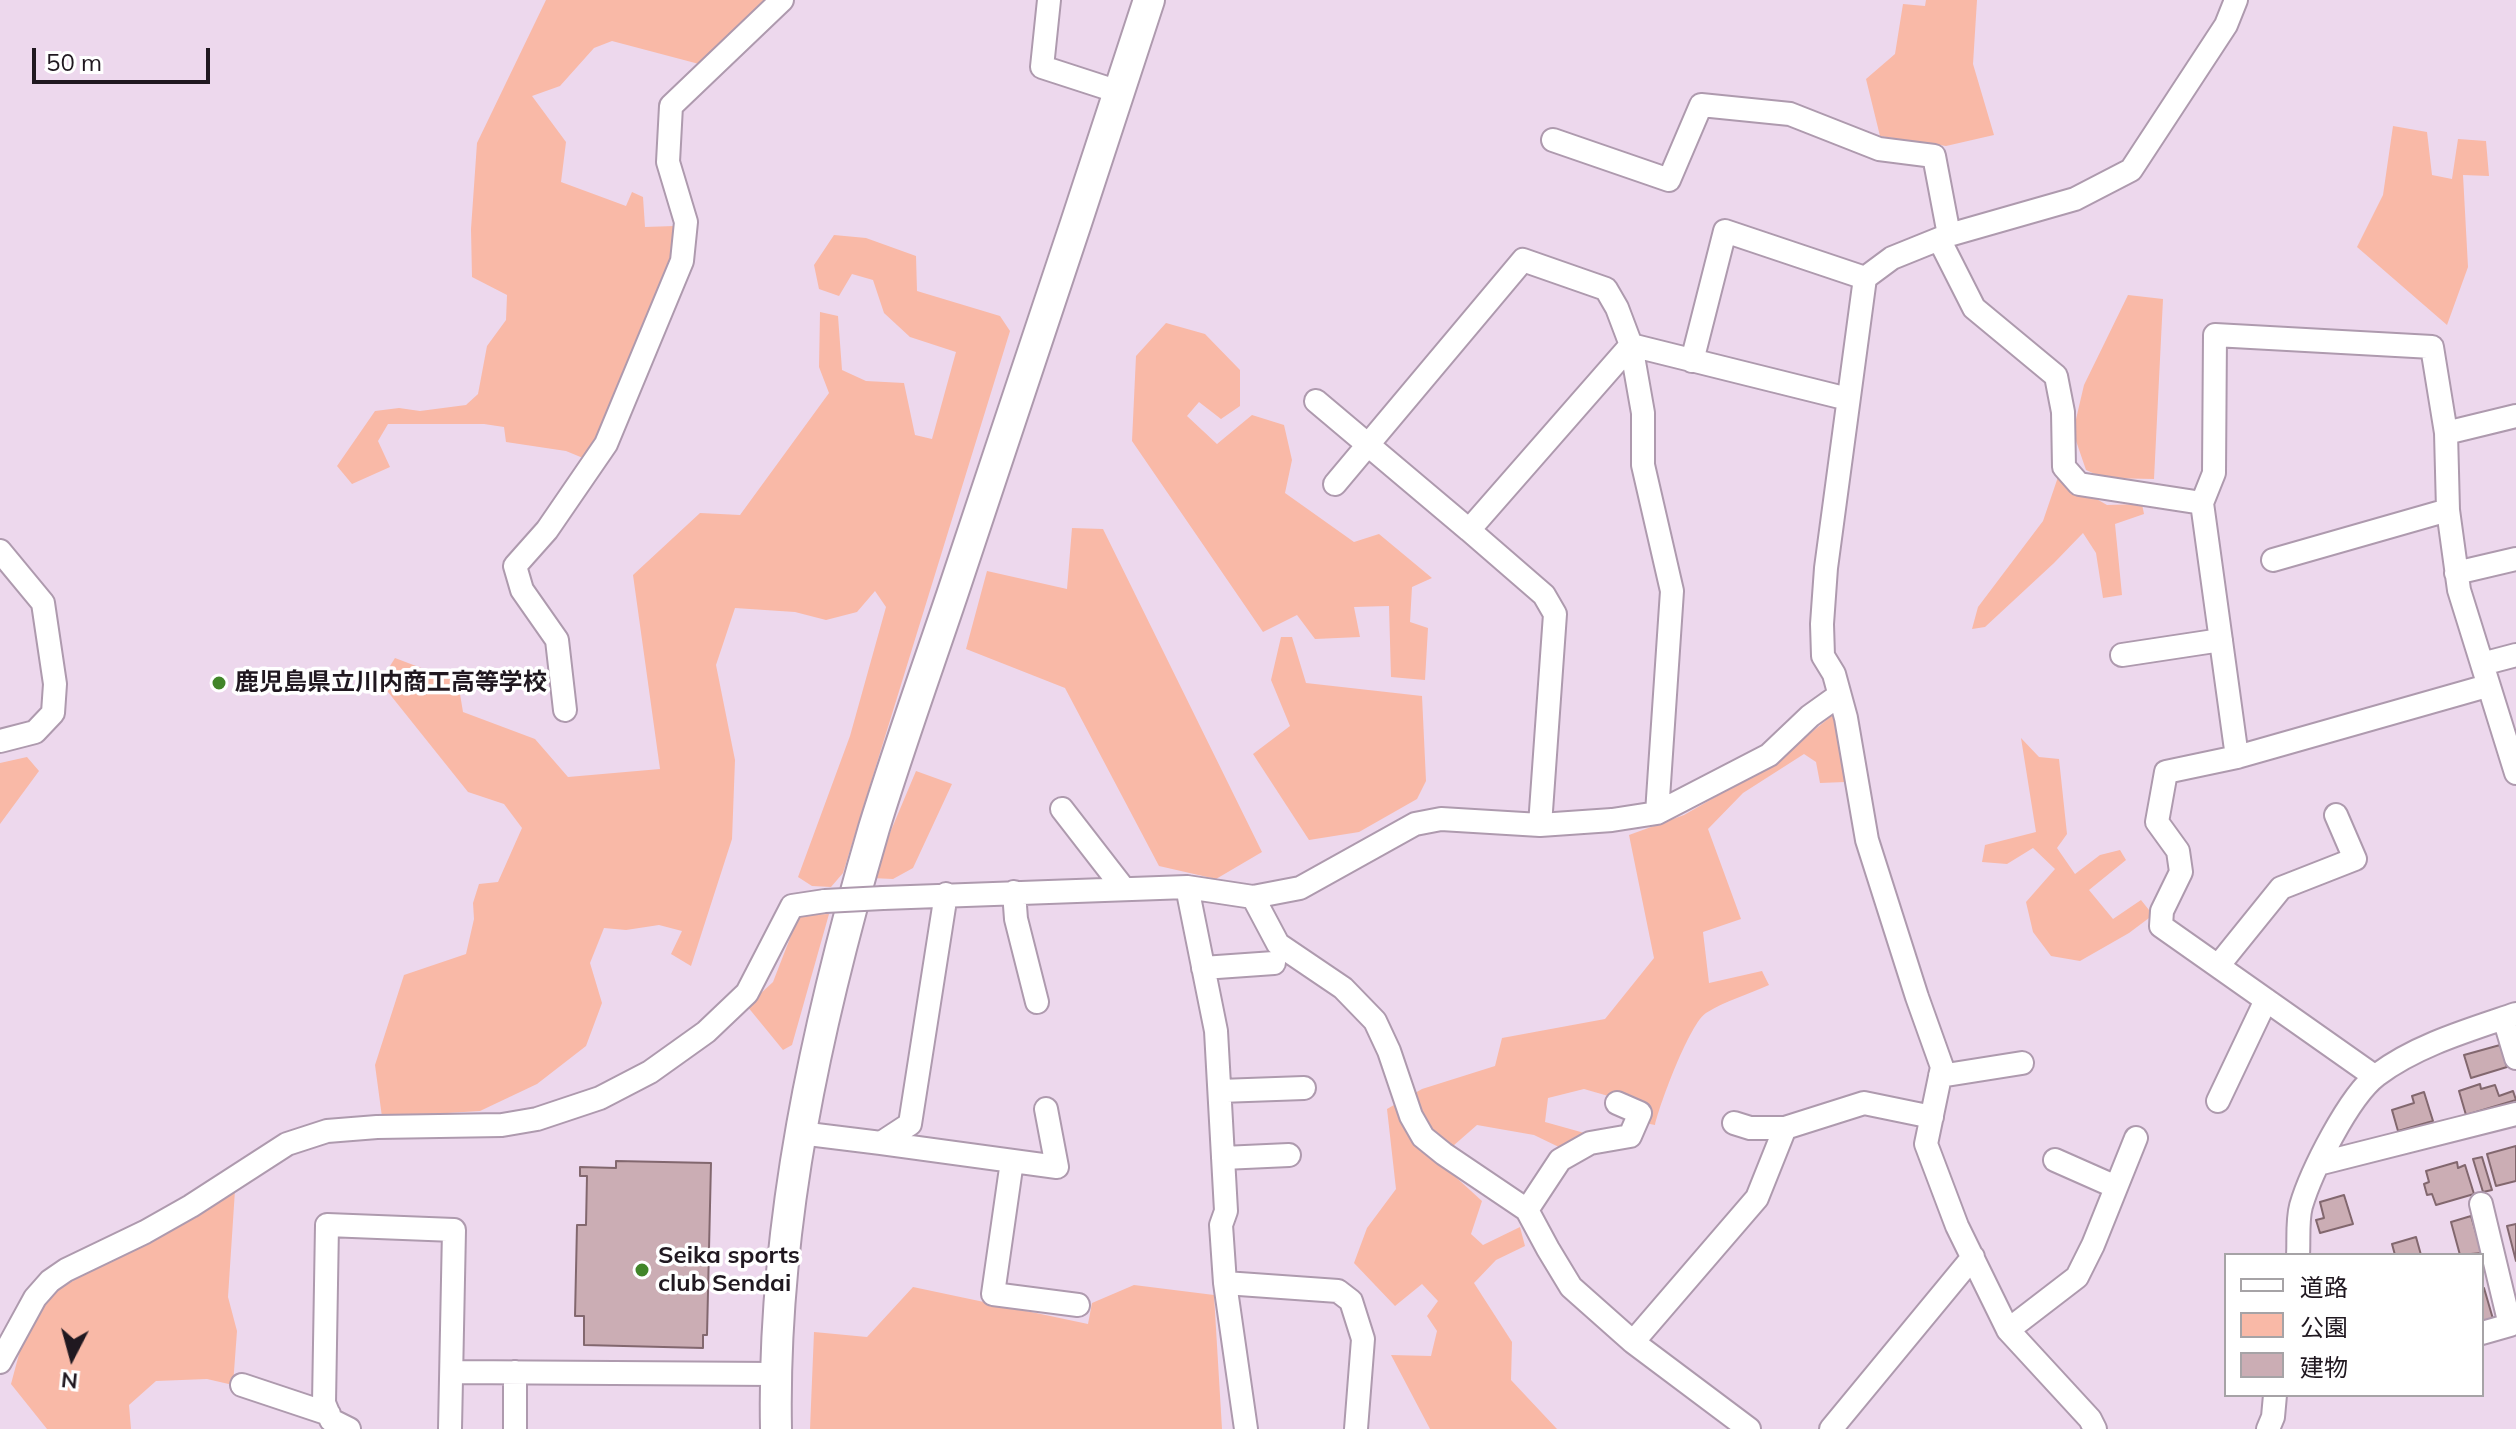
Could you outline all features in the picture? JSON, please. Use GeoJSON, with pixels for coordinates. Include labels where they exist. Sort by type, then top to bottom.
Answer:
{"type":"FeatureCollection","features":[{"type":"Feature","properties":{"kind":"street"},"geometry":{"type":"LineString","coordinates":[[565,710],[557,640],[522,590],[515,566],[547,530],[606,444],[682,261],[686,222],[668,162],[671,106],[782,0]]}},
{"type":"Feature","properties":{"kind":"street"},"geometry":{"type":"LineString","coordinates":[[1049,0],[1042,67],[1119,92]]}},
{"type":"Feature","properties":{"kind":"street"},"geometry":{"type":"LineString","coordinates":[[776,1429],[775,1374],[787,1229],[800,1133],[828,1001],[875,826],[1149,0]]}},
{"type":"Feature","properties":{"kind":"street"},"geometry":{"type":"LineString","coordinates":[[2095,1429],[2090,1419],[2008,1330],[1957,1226],[1926,1144],[1942,1067],[1867,840],[1846,718],[1834,674],[1823,656],[1826,568],[1865,278],[1892,258],[1944,237],[2075,199],[2131,170],[2226,25],[2236,0]]}},
{"type":"Feature","properties":{"kind":"street"},"geometry":{"type":"LineString","coordinates":[[1553,140],[1669,180],[1701,105],[1790,114],[1879,149],[1934,156],[1944,237],[1974,308],[2056,376],[2063,412],[2064,467],[2079,484],[2202,503]]}},
{"type":"Feature","properties":{"kind":"street"},"geometry":{"type":"LineString","coordinates":[[1692,361],[1725,231],[1865,278]]}},
{"type":"Feature","properties":{"kind":"street"},"geometry":{"type":"LineString","coordinates":[[1335,484],[1523,260],[1606,289],[1631,345],[1643,413],[1643,465],[1672,591],[1657,813]]}},
{"type":"Feature","properties":{"kind":"street"},"geometry":{"type":"LineString","coordinates":[[2237,757],[2202,503],[2214,473],[2215,335],[2432,347],[2446,433],[2448,510],[2456,573],[2484,675],[2516,773]]}},
{"type":"Feature","properties":{"kind":"street"},"geometry":{"type":"LineString","coordinates":[[1631,345],[1848,399]]}},
{"type":"Feature","properties":{"kind":"street"},"geometry":{"type":"LineString","coordinates":[[1469,530],[1631,345]]}},
{"type":"Feature","properties":{"kind":"street"},"geometry":{"type":"LineString","coordinates":[[1316,401],[1544,595],[1555,614],[1540,825]]}},
{"type":"Feature","properties":{"kind":"street"},"geometry":{"type":"LineString","coordinates":[[2446,433],[2516,416]]}},
{"type":"Feature","properties":{"kind":"street"},"geometry":{"type":"LineString","coordinates":[[2273,560],[2448,510]]}},
{"type":"Feature","properties":{"kind":"street"},"geometry":{"type":"LineString","coordinates":[[0,551],[43,603],[55,684],[53,713],[35,732],[0,741]]}},
{"type":"Feature","properties":{"kind":"street"},"geometry":{"type":"LineString","coordinates":[[2456,573],[2516,559]]}},
{"type":"Feature","properties":{"kind":"street"},"geometry":{"type":"LineString","coordinates":[[2122,655],[2221,640]]}},
{"type":"Feature","properties":{"kind":"street"},"geometry":{"type":"LineString","coordinates":[[2374,1076],[2161,926],[2162,911],[2181,872],[2178,851],[2157,822],[2166,772],[2237,757],[2484,675],[2516,655]]}},
{"type":"Feature","properties":{"kind":"street"},"geometry":{"type":"LineString","coordinates":[[0,1362],[35,1298],[50,1281],[180,1212],[287,1144],[327,1131],[502,1125],[537,1119],[600,1098],[650,1072],[706,1032],[747,993],[792,906],[825,901],[946,894],[1187,887],[1253,897],[1300,888],[1415,824],[1441,819],[1540,825],[1657,813],[1769,755],[1810,716],[1838,696]]}},
{"type":"Feature","properties":{"kind":"street"},"geometry":{"type":"LineString","coordinates":[[1062,809],[1124,889]]}},
{"type":"Feature","properties":{"kind":"street"},"geometry":{"type":"LineString","coordinates":[[2218,966],[2281,888],[2355,859],[2336,815]]}},
{"type":"Feature","properties":{"kind":"street"},"geometry":{"type":"LineString","coordinates":[[1187,887],[1216,1031],[1226,1211],[1221,1225],[1225,1283],[1246,1429]]}},
{"type":"Feature","properties":{"kind":"street"},"geometry":{"type":"LineString","coordinates":[[1014,892],[1016,919],[1037,1002]]}},
{"type":"Feature","properties":{"kind":"street"},"geometry":{"type":"LineString","coordinates":[[881,1143],[910,1124],[946,894]]}},
{"type":"Feature","properties":{"kind":"street"},"geometry":{"type":"LineString","coordinates":[[1253,897],[1278,944],[1343,988],[1375,1021],[1389,1051],[1411,1116],[1423,1137],[1527,1210],[1571,1287],[1633,1342],[1749,1429]]}},
{"type":"Feature","properties":{"kind":"street"},"geometry":{"type":"LineString","coordinates":[[1203,968],[1274,963]]}},
{"type":"Feature","properties":{"kind":"street"},"geometry":{"type":"LineString","coordinates":[[2218,1101],[2266,1000]]}},
{"type":"Feature","properties":{"kind":"street"},"geometry":{"type":"LineString","coordinates":[[2298,1253],[2301,1208],[2318,1164],[2349,1107],[2374,1076],[2420,1048],[2510,1016],[2516,1058]]}},
{"type":"Feature","properties":{"kind":"street"},"geometry":{"type":"LineString","coordinates":[[1940,1076],[2022,1063]]}},
{"type":"Feature","properties":{"kind":"street"},"geometry":{"type":"LineString","coordinates":[[1220,1091],[1304,1088]]}},
{"type":"Feature","properties":{"kind":"street"},"geometry":{"type":"LineString","coordinates":[[1527,1210],[1560,1160],[1590,1143],[1630,1136],[1640,1113],[1617,1103]]}},
{"type":"Feature","properties":{"kind":"street"},"geometry":{"type":"LineString","coordinates":[[1734,1123],[1750,1128],[1785,1128],[1864,1103],[1932,1117]]}},
{"type":"Feature","properties":{"kind":"street"},"geometry":{"type":"LineString","coordinates":[[800,1133],[1057,1167],[1046,1109]]}},
{"type":"Feature","properties":{"kind":"street"},"geometry":{"type":"LineString","coordinates":[[2318,1164],[2516,1114]]}},
{"type":"Feature","properties":{"kind":"street"},"geometry":{"type":"LineString","coordinates":[[1633,1342],[1757,1198],[1785,1128]]}},
{"type":"Feature","properties":{"kind":"street"},"geometry":{"type":"LineString","coordinates":[[2008,1330],[2077,1277],[2136,1138]]}},
{"type":"Feature","properties":{"kind":"street"},"geometry":{"type":"LineString","coordinates":[[1223,1158],[1289,1155]]}},
{"type":"Feature","properties":{"kind":"street"},"geometry":{"type":"LineString","coordinates":[[2055,1160],[2116,1187]]}},
{"type":"Feature","properties":{"kind":"street"},"geometry":{"type":"LineString","coordinates":[[1012,1161],[993,1294],[1078,1305]]}},
{"type":"Feature","properties":{"kind":"street"},"geometry":{"type":"LineString","coordinates":[[2481,1204],[2510,1325],[2484,1332]]}},
{"type":"Feature","properties":{"kind":"street"},"geometry":{"type":"LineString","coordinates":[[349,1429],[331,1420],[324,1403],[327,1225],[454,1230],[450,1429]]}},
{"type":"Feature","properties":{"kind":"street"},"geometry":{"type":"LineString","coordinates":[[1831,1429],[1973,1257]]}},
{"type":"Feature","properties":{"kind":"street"},"geometry":{"type":"LineString","coordinates":[[1225,1283],[1338,1291],[1351,1301],[1363,1339],[1356,1429]]}},
{"type":"Feature","properties":{"kind":"street"},"geometry":{"type":"LineString","coordinates":[[452,1372],[775,1374]]}},
{"type":"Feature","properties":{"kind":"street"},"geometry":{"type":"LineString","coordinates":[[515,1372],[515,1429]]}},
{"type":"Feature","properties":{"kind":"street"},"geometry":{"type":"LineString","coordinates":[[242,1385],[329,1414]]}},
{"type":"Feature","properties":{"kind":"street"},"geometry":{"type":"LineString","coordinates":[[2268,1429],[2275,1397]]}},
{"type":"Feature","properties":{"kind":"green space"},"geometry":{"type":"Polygon","coordinates":[[[546,0],[772,0],[699,64],[612,41],[594,48],[560,86],[532,96],[566,142],[561,182],[626,206],[632,192],[643,197],[645,227],[674,226],[673,252],[602,431],[583,458],[566,451],[506,442],[504,427],[484,424],[388,424],[378,441],[390,467],[352,484],[337,466],[375,411],[399,408],[420,411],[466,405],[478,394],[487,346],[506,320],[507,295],[472,277],[471,229],[477,143],[546,0]]]}},
{"type":"Feature","properties":{"kind":"green space"},"geometry":{"type":"Polygon","coordinates":[[[1926,0],[1977,0],[1973,64],[1994,135],[1946,146],[1880,136],[1866,79],[1895,54],[1903,4],[1925,6],[1926,0]]]}},
{"type":"Feature","properties":{"kind":"green space"},"geometry":{"type":"Polygon","coordinates":[[[2393,126],[2427,132],[2432,175],[2452,179],[2458,139],[2486,141],[2489,176],[2463,175],[2468,267],[2447,325],[2357,247],[2383,195],[2393,126]]]}},
{"type":"Feature","properties":{"kind":"green space"},"geometry":{"type":"Polygon","coordinates":[[[834,235],[866,238],[916,256],[917,291],[1000,316],[1010,331],[843,873],[831,887],[812,886],[798,877],[850,736],[886,607],[875,591],[857,612],[826,620],[795,612],[735,608],[716,665],[735,760],[732,839],[691,966],[671,954],[682,931],[659,925],[626,930],[604,928],[590,963],[602,1003],[586,1046],[537,1084],[480,1111],[382,1117],[375,1065],[404,975],[466,954],[474,919],[473,903],[479,884],[498,882],[522,828],[504,804],[468,792],[380,682],[395,658],[458,682],[463,712],[535,739],[568,777],[660,769],[633,575],[700,513],[740,515],[829,393],[819,367],[820,312],[838,316],[842,370],[866,381],[904,383],[915,435],[932,439],[956,352],[910,337],[884,313],[873,280],[852,274],[839,296],[819,289],[814,265],[834,235]]]}},
{"type":"Feature","properties":{"kind":"green space"},"geometry":{"type":"Polygon","coordinates":[[[2128,295],[2163,299],[2154,479],[2104,478],[2086,470],[2073,432],[2084,385],[2128,295]]]}},
{"type":"Feature","properties":{"kind":"green space"},"geometry":{"type":"Polygon","coordinates":[[[1166,323],[1205,334],[1240,370],[1240,406],[1221,419],[1199,402],[1187,416],[1217,444],[1252,415],[1284,425],[1292,460],[1285,493],[1354,542],[1379,534],[1432,578],[1412,587],[1410,622],[1428,628],[1425,680],[1391,677],[1389,606],[1354,607],[1360,637],[1315,639],[1297,615],[1263,632],[1132,441],[1136,356],[1166,323]]]}},
{"type":"Feature","properties":{"kind":"green space"},"geometry":{"type":"Polygon","coordinates":[[[2058,477],[2107,505],[2142,504],[2144,514],[2115,524],[2122,595],[2103,598],[2096,553],[2083,533],[1985,627],[1972,629],[1978,607],[2043,521],[2058,477]]]}},
{"type":"Feature","properties":{"kind":"green space"},"geometry":{"type":"Polygon","coordinates":[[[1072,528],[1103,529],[1262,852],[1216,879],[1159,866],[1065,688],[966,649],[987,571],[1067,589],[1072,528]]]}},
{"type":"Feature","properties":{"kind":"green space"},"geometry":{"type":"Polygon","coordinates":[[[1281,637],[1292,637],[1306,683],[1422,696],[1426,781],[1417,799],[1359,832],[1309,840],[1253,754],[1290,726],[1271,680],[1281,637]]]}},
{"type":"Feature","properties":{"kind":"green space"},"geometry":{"type":"Polygon","coordinates":[[[1835,713],[1845,782],[1820,783],[1816,762],[1804,754],[1743,793],[1708,829],[1741,919],[1703,932],[1709,983],[1762,971],[1769,985],[1721,1005],[1699,1020],[1676,1064],[1655,1125],[1645,1123],[1643,1106],[1584,1089],[1548,1098],[1545,1122],[1588,1134],[1563,1149],[1534,1135],[1477,1125],[1437,1160],[1482,1201],[1471,1234],[1483,1245],[1520,1227],[1525,1246],[1496,1260],[1474,1283],[1512,1342],[1511,1380],[1557,1429],[1430,1429],[1391,1355],[1431,1356],[1437,1331],[1427,1316],[1438,1301],[1422,1284],[1395,1306],[1354,1263],[1367,1228],[1396,1189],[1387,1109],[1422,1089],[1495,1066],[1502,1038],[1605,1019],[1654,958],[1629,835],[1684,815],[1774,763],[1835,713]]]}},
{"type":"Feature","properties":{"kind":"green space"},"geometry":{"type":"Polygon","coordinates":[[[2021,738],[2039,757],[2059,759],[2067,834],[2057,848],[2075,874],[2100,855],[2120,850],[2126,860],[2089,890],[2113,919],[2141,900],[2153,915],[2129,933],[2080,961],[2051,956],[2033,932],[2026,902],[2055,869],[2033,848],[2007,864],[1982,862],[1985,845],[2036,832],[2021,738]]]}},
{"type":"Feature","properties":{"kind":"green space"},"geometry":{"type":"Polygon","coordinates":[[[27,757],[39,771],[0,824],[0,763],[27,757]]]}},
{"type":"Feature","properties":{"kind":"green space"},"geometry":{"type":"Polygon","coordinates":[[[916,771],[952,784],[913,868],[893,879],[871,878],[916,771]]]}},
{"type":"Feature","properties":{"kind":"green space"},"geometry":{"type":"Polygon","coordinates":[[[829,914],[792,1045],[783,1050],[747,1006],[773,982],[799,915],[829,914]]]}},
{"type":"Feature","properties":{"kind":"green space"},"geometry":{"type":"Polygon","coordinates":[[[235,1190],[228,1297],[237,1331],[233,1385],[207,1379],[156,1381],[129,1405],[131,1429],[47,1429],[11,1384],[26,1328],[55,1291],[235,1190]]]}},
{"type":"Feature","properties":{"kind":"green space"},"geometry":{"type":"Polygon","coordinates":[[[1134,1285],[1214,1295],[1222,1429],[810,1429],[814,1332],[867,1337],[913,1287],[1088,1324],[1092,1303],[1134,1285]]]}},
{"type":"Feature","properties":{"kind":"building"},"geometry":{"type":"Polygon","coordinates":[[[2500,1045],[2507,1067],[2471,1078],[2464,1055],[2500,1045]]]}},
{"type":"Feature","properties":{"kind":"building"},"geometry":{"type":"Polygon","coordinates":[[[2480,1084],[2481,1089],[2495,1085],[2499,1096],[2513,1091],[2516,1100],[2466,1115],[2459,1091],[2480,1084]]]}},
{"type":"Feature","properties":{"kind":"building"},"geometry":{"type":"Polygon","coordinates":[[[2424,1092],[2433,1121],[2398,1131],[2392,1110],[2414,1103],[2412,1096],[2424,1092]]]}},
{"type":"Feature","properties":{"kind":"building"},"geometry":{"type":"Polygon","coordinates":[[[2516,1146],[2516,1181],[2496,1186],[2487,1154],[2516,1146]]]}},
{"type":"Feature","properties":{"kind":"building"},"geometry":{"type":"Polygon","coordinates":[[[2482,1157],[2492,1190],[2483,1192],[2473,1159],[2482,1157]]]}},
{"type":"Feature","properties":{"kind":"building","name":"Seika sports club Sendai"},"geometry":{"type":"Polygon","coordinates":[[[616,1161],[711,1163],[707,1335],[703,1335],[703,1348],[584,1345],[584,1316],[575,1316],[577,1225],[586,1225],[587,1176],[580,1176],[580,1167],[616,1168],[616,1161]]]}},
{"type":"Feature","properties":{"kind":"building"},"geometry":{"type":"Polygon","coordinates":[[[2457,1162],[2458,1168],[2465,1165],[2474,1194],[2436,1205],[2432,1194],[2427,1195],[2424,1184],[2429,1182],[2426,1171],[2457,1162]]]}},
{"type":"Feature","properties":{"kind":"building"},"geometry":{"type":"Polygon","coordinates":[[[2344,1195],[2353,1224],[2320,1233],[2316,1220],[2324,1218],[2320,1202],[2344,1195]]]}},
{"type":"Feature","properties":{"kind":"building"},"geometry":{"type":"Polygon","coordinates":[[[2471,1216],[2482,1253],[2459,1253],[2451,1222],[2471,1216]]]}},
{"type":"Feature","properties":{"kind":"building"},"geometry":{"type":"Polygon","coordinates":[[[2516,1224],[2516,1261],[2507,1226],[2516,1224]]]}},
{"type":"Feature","properties":{"kind":"building"},"geometry":{"type":"Polygon","coordinates":[[[2416,1237],[2420,1253],[2394,1253],[2392,1244],[2416,1237]]]}},
{"type":"Feature","properties":{"kind":"building"},"geometry":{"type":"Polygon","coordinates":[[[2484,1288],[2493,1319],[2484,1321],[2484,1288]]]}},
{"type":"Feature","properties":{"kind":"place","name":"鹿児島県立川内商工高等学校"},"geometry":{"type":"Point","coordinates":[219,683]}},
{"type":"Feature","properties":{"kind":"place","name":"Seika sports club Sendai"},"geometry":{"type":"Point","coordinates":[642,1270]}}]}
